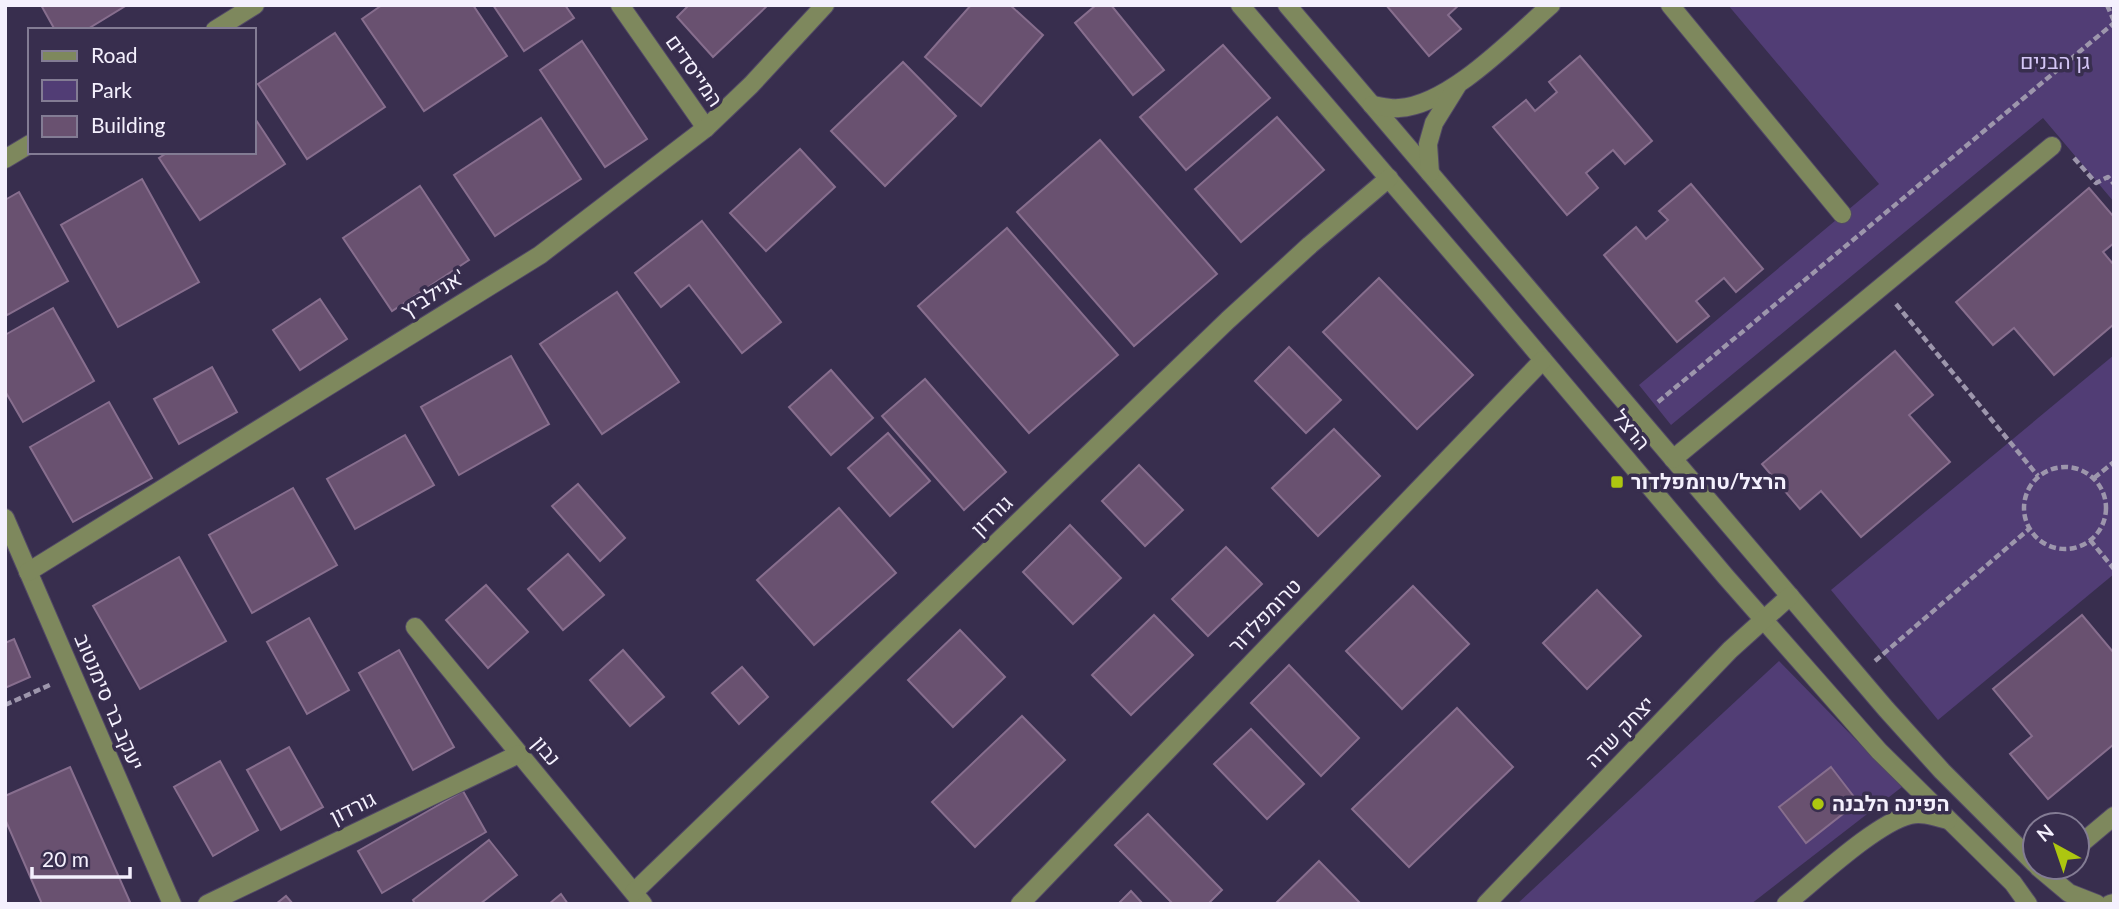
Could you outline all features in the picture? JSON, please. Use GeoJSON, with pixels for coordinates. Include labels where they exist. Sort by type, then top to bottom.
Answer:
{"type":"FeatureCollection","features":[{"type":"Feature","properties":{"kind":"street"},"geometry":{"type":"LineString","coordinates":[[218,28],[255,5]]}},
{"type":"Feature","properties":{"kind":"street","name":"המייסדים"},"geometry":{"type":"LineString","coordinates":[[621,5],[706,128]]}},
{"type":"Feature","properties":{"kind":"street","name":"אנילביץ'"},"geometry":{"type":"LineString","coordinates":[[28,572],[540,255],[706,128],[751,85],[825,5]]}},
{"type":"Feature","properties":{"kind":"street","name":"הרצל"},"geometry":{"type":"LineString","coordinates":[[1240,5],[1763,620],[1879,751],[2012,883],[2028,904]]}},
{"type":"Feature","properties":{"kind":"street","name":"הרצל"},"geometry":{"type":"LineString","coordinates":[[1287,5],[1858,675],[1942,771],[2021,851]]}},
{"type":"Feature","properties":{"kind":"street"},"geometry":{"type":"LineString","coordinates":[[1372,105],[1398,109],[1419,104],[1457,86],[1551,5]]}},
{"type":"Feature","properties":{"kind":"street"},"geometry":{"type":"LineString","coordinates":[[1670,5],[1842,214]]}},
{"type":"Feature","properties":{"kind":"street"},"geometry":{"type":"LineString","coordinates":[[1430,173],[1428,144],[1434,123],[1457,86]]}},
{"type":"Feature","properties":{"kind":"street"},"geometry":{"type":"LineString","coordinates":[[5,159],[28,145]]}},
{"type":"Feature","properties":{"kind":"street"},"geometry":{"type":"LineString","coordinates":[[1674,459],[2052,146]]}},
{"type":"Feature","properties":{"kind":"street","name":"גורדון"},"geometry":{"type":"LineString","coordinates":[[638,898],[1228,320],[1388,178]]}},
{"type":"Feature","properties":{"kind":"street","name":"טרומפלדור"},"geometry":{"type":"LineString","coordinates":[[1020,904],[1543,360]]}},
{"type":"Feature","properties":{"kind":"street","name":"יעקב בר סימנטוב"},"geometry":{"type":"LineString","coordinates":[[5,518],[172,904]]}},
{"type":"Feature","properties":{"kind":"street","name":"יצחק שדה"},"geometry":{"type":"LineString","coordinates":[[1486,904],[1730,650],[1790,596]]}},
{"type":"Feature","properties":{"kind":"street","name":"נבון"},"geometry":{"type":"LineString","coordinates":[[415,627],[638,898]]}},
{"type":"Feature","properties":{"kind":"street","name":"גורדון"},"geometry":{"type":"LineString","coordinates":[[207,904],[519,754]]}},
{"type":"Feature","properties":{"kind":"street"},"geometry":{"type":"LineString","coordinates":[[1786,904],[1873,834],[1894,821],[1912,814],[1926,814],[1949,820]]}},
{"type":"Feature","properties":{"kind":"street"},"geometry":{"type":"LineString","coordinates":[[2091,835],[2114,816]]}},
{"type":"Feature","properties":{"kind":"street","name":"הרצל"},"geometry":{"type":"LineString","coordinates":[[2054,881],[2069,893],[2097,904]]}},
{"type":"Feature","properties":{"kind":"path"},"geometry":{"type":"LineString","coordinates":[[1639,419],[2114,22],[2108,5]]}},
{"type":"Feature","properties":{"kind":"path"},"geometry":{"type":"LineString","coordinates":[[2052,146],[2062,144],[2096,183],[2114,173]]}},
{"type":"Feature","properties":{"kind":"path"},"geometry":{"type":"LineString","coordinates":[[2108,177],[2114,184]]}},
{"type":"Feature","properties":{"kind":"path"},"geometry":{"type":"LineString","coordinates":[[1882,287],[2038,476]]}},
{"type":"Feature","properties":{"kind":"path"},"geometry":{"type":"LineString","coordinates":[[2094,478],[2114,462]]}},
{"type":"Feature","properties":{"kind":"path"},"geometry":{"type":"LineString","coordinates":[[2067,466],[2086,472],[2094,478],[2105,498],[2106,510],[2099,532],[2090,540],[2069,549],[2057,548],[2037,538],[2029,529],[2025,518],[2025,495],[2038,476],[2047,470],[2067,466]]}},
{"type":"Feature","properties":{"kind":"path"},"geometry":{"type":"LineString","coordinates":[[1858,675],[2029,529]]}},
{"type":"Feature","properties":{"kind":"path"},"geometry":{"type":"LineString","coordinates":[[2090,540],[2114,569]]}},
{"type":"Feature","properties":{"kind":"path"},"geometry":{"type":"LineString","coordinates":[[5,705],[72,675]]}},
{"type":"Feature","properties":{"kind":"green space","name":"גן הבנים"},"geometry":{"type":"Polygon","coordinates":[[[1728,5],[2114,5],[2114,202],[2043,118],[1671,425],[1639,385],[1879,184],[1728,5]]]}},
{"type":"Feature","properties":{"kind":"green space"},"geometry":{"type":"Polygon","coordinates":[[[2114,355],[2114,574],[1938,720],[1831,590],[2114,355]]]}},
{"type":"Feature","properties":{"kind":"green space"},"geometry":{"type":"Polygon","coordinates":[[[1779,661],[1902,787],[1751,904],[1517,904],[1779,661]]]}},
{"type":"Feature","properties":{"kind":"building"},"geometry":{"type":"Polygon","coordinates":[[[41,5],[127,5],[89,28],[54,28],[41,5]]]}},
{"type":"Feature","properties":{"kind":"building"},"geometry":{"type":"Polygon","coordinates":[[[382,5],[473,5],[507,56],[424,111],[362,19],[382,5]]]}},
{"type":"Feature","properties":{"kind":"building"},"geometry":{"type":"Polygon","coordinates":[[[493,5],[565,5],[574,18],[524,51],[493,5]]]}},
{"type":"Feature","properties":{"kind":"building"},"geometry":{"type":"Polygon","coordinates":[[[689,5],[768,5],[713,57],[677,17],[689,5]]]}},
{"type":"Feature","properties":{"kind":"building"},"geometry":{"type":"Polygon","coordinates":[[[971,5],[1010,5],[1043,35],[981,106],[925,57],[971,5]]]}},
{"type":"Feature","properties":{"kind":"building"},"geometry":{"type":"Polygon","coordinates":[[[1096,5],[1111,5],[1164,70],[1133,95],[1075,23],[1096,5]]]}},
{"type":"Feature","properties":{"kind":"building"},"geometry":{"type":"Polygon","coordinates":[[[1386,5],[1459,5],[1448,15],[1461,29],[1429,56],[1386,5]]]}},
{"type":"Feature","properties":{"kind":"building"},"geometry":{"type":"Polygon","coordinates":[[[335,33],[385,107],[307,159],[258,84],[335,33]]]}},
{"type":"Feature","properties":{"kind":"building"},"geometry":{"type":"Polygon","coordinates":[[[582,41],[647,139],[605,167],[540,70],[582,41]]]}},
{"type":"Feature","properties":{"kind":"building"},"geometry":{"type":"Polygon","coordinates":[[[1223,45],[1270,98],[1186,170],[1140,117],[1223,45]]]}},
{"type":"Feature","properties":{"kind":"building"},"geometry":{"type":"Polygon","coordinates":[[[1580,56],[1652,141],[1625,164],[1613,150],[1586,173],[1598,188],[1567,215],[1493,127],[1526,100],[1535,111],[1557,92],[1549,82],[1580,56]]]}},
{"type":"Feature","properties":{"kind":"building"},"geometry":{"type":"Polygon","coordinates":[[[903,62],[956,116],[885,186],[831,131],[903,62]]]}},
{"type":"Feature","properties":{"kind":"building"},"geometry":{"type":"Polygon","coordinates":[[[1277,117],[1324,170],[1241,242],[1195,189],[1277,117]]]}},
{"type":"Feature","properties":{"kind":"building"},"geometry":{"type":"Polygon","coordinates":[[[541,118],[581,179],[495,236],[454,175],[541,118]]]}},
{"type":"Feature","properties":{"kind":"building"},"geometry":{"type":"Polygon","coordinates":[[[256,120],[285,164],[200,220],[159,158],[165,154],[256,154],[256,120]]]}},
{"type":"Feature","properties":{"kind":"building"},"geometry":{"type":"Polygon","coordinates":[[[1100,140],[1217,274],[1134,346],[1017,212],[1100,140]]]}},
{"type":"Feature","properties":{"kind":"building"},"geometry":{"type":"Polygon","coordinates":[[[800,149],[835,187],[766,251],[730,213],[800,149]]]}},
{"type":"Feature","properties":{"kind":"building"},"geometry":{"type":"Polygon","coordinates":[[[142,179],[199,282],[118,327],[61,225],[142,179]]]}},
{"type":"Feature","properties":{"kind":"building"},"geometry":{"type":"Polygon","coordinates":[[[1691,184],[1763,269],[1736,292],[1724,278],[1696,301],[1709,316],[1677,342],[1604,255],[1636,227],[1646,239],[1668,220],[1659,211],[1691,184]]]}},
{"type":"Feature","properties":{"kind":"building"},"geometry":{"type":"Polygon","coordinates":[[[420,186],[469,260],[392,311],[343,238],[420,186]]]}},
{"type":"Feature","properties":{"kind":"building"},"geometry":{"type":"Polygon","coordinates":[[[2089,188],[2114,217],[2114,243],[2103,252],[2114,265],[2114,324],[2054,375],[2014,328],[1993,345],[1956,302],[2089,188]]]}},
{"type":"Feature","properties":{"kind":"building"},"geometry":{"type":"Polygon","coordinates":[[[19,192],[68,281],[7,315],[5,200],[19,192]]]}},
{"type":"Feature","properties":{"kind":"building"},"geometry":{"type":"Polygon","coordinates":[[[702,221],[781,322],[742,353],[689,285],[661,307],[635,273],[702,221]]]}},
{"type":"Feature","properties":{"kind":"building"},"geometry":{"type":"Polygon","coordinates":[[[1007,228],[1118,355],[1029,433],[918,306],[1007,228]]]}},
{"type":"Feature","properties":{"kind":"building"},"geometry":{"type":"Polygon","coordinates":[[[1379,278],[1473,375],[1417,429],[1323,332],[1379,278]]]}},
{"type":"Feature","properties":{"kind":"building"},"geometry":{"type":"Polygon","coordinates":[[[617,292],[679,382],[602,434],[540,344],[617,292]]]}},
{"type":"Feature","properties":{"kind":"building"},"geometry":{"type":"Polygon","coordinates":[[[320,299],[347,339],[300,370],[273,330],[320,299]]]}},
{"type":"Feature","properties":{"kind":"building"},"geometry":{"type":"Polygon","coordinates":[[[53,308],[94,381],[23,422],[5,391],[5,335],[53,308]]]}},
{"type":"Feature","properties":{"kind":"building"},"geometry":{"type":"Polygon","coordinates":[[[1289,347],[1341,400],[1306,433],[1255,381],[1289,347]]]}},
{"type":"Feature","properties":{"kind":"building"},"geometry":{"type":"Polygon","coordinates":[[[1895,351],[1933,395],[1909,415],[1950,462],[1861,537],[1821,491],[1800,509],[1762,464],[1895,351]]]}},
{"type":"Feature","properties":{"kind":"building"},"geometry":{"type":"Polygon","coordinates":[[[511,356],[549,424],[459,475],[421,407],[511,356]]]}},
{"type":"Feature","properties":{"kind":"building"},"geometry":{"type":"Polygon","coordinates":[[[212,367],[237,412],[179,444],[154,399],[212,367]]]}},
{"type":"Feature","properties":{"kind":"building"},"geometry":{"type":"Polygon","coordinates":[[[831,370],[873,418],[831,455],[789,407],[831,370]]]}},
{"type":"Feature","properties":{"kind":"building"},"geometry":{"type":"Polygon","coordinates":[[[925,379],[1006,472],[964,510],[882,416],[925,379]]]}},
{"type":"Feature","properties":{"kind":"building"},"geometry":{"type":"Polygon","coordinates":[[[109,402],[152,478],[73,522],[30,447],[109,402]]]}},
{"type":"Feature","properties":{"kind":"building"},"geometry":{"type":"Polygon","coordinates":[[[1334,429],[1380,476],[1318,536],[1272,488],[1334,429]]]}},
{"type":"Feature","properties":{"kind":"building"},"geometry":{"type":"Polygon","coordinates":[[[888,433],[930,481],[890,516],[848,468],[888,433]]]}},
{"type":"Feature","properties":{"kind":"building"},"geometry":{"type":"Polygon","coordinates":[[[405,435],[434,485],[355,529],[327,479],[405,435]]]}},
{"type":"Feature","properties":{"kind":"building"},"geometry":{"type":"Polygon","coordinates":[[[1139,465],[1183,510],[1145,546],[1102,501],[1139,465]]]}},
{"type":"Feature","properties":{"kind":"building"},"geometry":{"type":"Polygon","coordinates":[[[578,484],[625,538],[600,561],[552,506],[578,484]]]}},
{"type":"Feature","properties":{"kind":"building"},"geometry":{"type":"Polygon","coordinates":[[[293,488],[337,565],[252,613],[209,535],[293,488]]]}},
{"type":"Feature","properties":{"kind":"building"},"geometry":{"type":"Polygon","coordinates":[[[839,508],[896,573],[814,645],[757,580],[839,508]]]}},
{"type":"Feature","properties":{"kind":"building"},"geometry":{"type":"Polygon","coordinates":[[[1070,525],[1121,578],[1073,624],[1023,572],[1070,525]]]}},
{"type":"Feature","properties":{"kind":"building"},"geometry":{"type":"Polygon","coordinates":[[[1226,547],[1262,584],[1208,636],[1172,599],[1226,547]]]}},
{"type":"Feature","properties":{"kind":"building"},"geometry":{"type":"Polygon","coordinates":[[[568,554],[604,595],[563,630],[528,589],[568,554]]]}},
{"type":"Feature","properties":{"kind":"building"},"geometry":{"type":"Polygon","coordinates":[[[179,557],[226,641],[140,689],[93,606],[179,557]]]}},
{"type":"Feature","properties":{"kind":"building"},"geometry":{"type":"Polygon","coordinates":[[[486,585],[528,632],[488,668],[446,620],[486,585]]]}},
{"type":"Feature","properties":{"kind":"building"},"geometry":{"type":"Polygon","coordinates":[[[1413,586],[1469,644],[1402,709],[1346,651],[1413,586]]]}},
{"type":"Feature","properties":{"kind":"building"},"geometry":{"type":"Polygon","coordinates":[[[1597,590],[1641,636],[1587,689],[1543,643],[1597,590]]]}},
{"type":"Feature","properties":{"kind":"building"},"geometry":{"type":"Polygon","coordinates":[[[1154,615],[1193,655],[1131,715],[1092,675],[1154,615]]]}},
{"type":"Feature","properties":{"kind":"building"},"geometry":{"type":"Polygon","coordinates":[[[2082,615],[2114,653],[2114,744],[2048,799],[2010,754],[2032,736],[1993,689],[2082,615]]]}},
{"type":"Feature","properties":{"kind":"building"},"geometry":{"type":"Polygon","coordinates":[[[309,618],[349,690],[307,714],[267,642],[309,618]]]}},
{"type":"Feature","properties":{"kind":"building"},"geometry":{"type":"Polygon","coordinates":[[[960,630],[1005,677],[953,727],[908,680],[960,630]]]}},
{"type":"Feature","properties":{"kind":"building"},"geometry":{"type":"Polygon","coordinates":[[[14,639],[30,677],[5,688],[5,643],[14,639]]]}},
{"type":"Feature","properties":{"kind":"building"},"geometry":{"type":"Polygon","coordinates":[[[399,650],[454,747],[413,770],[359,673],[399,650]]]}},
{"type":"Feature","properties":{"kind":"building"},"geometry":{"type":"Polygon","coordinates":[[[623,650],[664,697],[630,726],[590,680],[623,650]]]}},
{"type":"Feature","properties":{"kind":"building"},"geometry":{"type":"Polygon","coordinates":[[[1289,665],[1359,738],[1321,776],[1251,703],[1289,665]]]}},
{"type":"Feature","properties":{"kind":"building"},"geometry":{"type":"Polygon","coordinates":[[[742,667],[768,697],[739,724],[712,693],[742,667]]]}},
{"type":"Feature","properties":{"kind":"building"},"geometry":{"type":"Polygon","coordinates":[[[1457,708],[1513,767],[1409,867],[1352,809],[1457,708]]]}},
{"type":"Feature","properties":{"kind":"building"},"geometry":{"type":"Polygon","coordinates":[[[1022,716],[1065,760],[975,847],[932,802],[1022,716]]]}},
{"type":"Feature","properties":{"kind":"building"},"geometry":{"type":"Polygon","coordinates":[[[1251,729],[1304,784],[1267,819],[1214,764],[1251,729]]]}},
{"type":"Feature","properties":{"kind":"building"},"geometry":{"type":"Polygon","coordinates":[[[289,747],[323,807],[281,830],[247,770],[289,747]]]}},
{"type":"Feature","properties":{"kind":"building"},"geometry":{"type":"Polygon","coordinates":[[[220,761],[258,830],[213,856],[174,787],[220,761]]]}},
{"type":"Feature","properties":{"kind":"building"},"geometry":{"type":"Polygon","coordinates":[[[70,767],[130,902],[126,904],[42,904],[5,819],[5,796],[70,767]]]}},
{"type":"Feature","properties":{"kind":"building","name":"הפינה הלבנה"},"geometry":{"type":"Polygon","coordinates":[[[1831,767],[1858,802],[1806,843],[1779,807],[1831,767]]]}},
{"type":"Feature","properties":{"kind":"building"},"geometry":{"type":"Polygon","coordinates":[[[463,791],[486,832],[382,893],[358,851],[463,791]]]}},
{"type":"Feature","properties":{"kind":"building"},"geometry":{"type":"Polygon","coordinates":[[[1148,814],[1222,890],[1208,904],[1173,904],[1115,845],[1148,814]]]}},
{"type":"Feature","properties":{"kind":"building"},"geometry":{"type":"Polygon","coordinates":[[[489,840],[517,875],[480,904],[415,904],[413,900],[489,840]]]}},
{"type":"Feature","properties":{"kind":"building"},"geometry":{"type":"Polygon","coordinates":[[[1319,861],[1361,904],[1275,904],[1319,861]]]}},
{"type":"Feature","properties":{"kind":"building"},"geometry":{"type":"Polygon","coordinates":[[[1131,891],[1143,904],[1118,904],[1131,891]]]}},
{"type":"Feature","properties":{"kind":"building"},"geometry":{"type":"Polygon","coordinates":[[[561,894],[568,904],[549,904],[561,894]]]}},
{"type":"Feature","properties":{"kind":"building"},"geometry":{"type":"Polygon","coordinates":[[[286,896],[293,904],[276,904],[286,896]]]}},
{"type":"Feature","properties":{"kind":"place","name":"הרצל/טרומפלדור"},"geometry":{"type":"Point","coordinates":[1617,482]}},
{"type":"Feature","properties":{"kind":"place","name":"הפינה הלבנה"},"geometry":{"type":"Point","coordinates":[1818,804]}}]}
